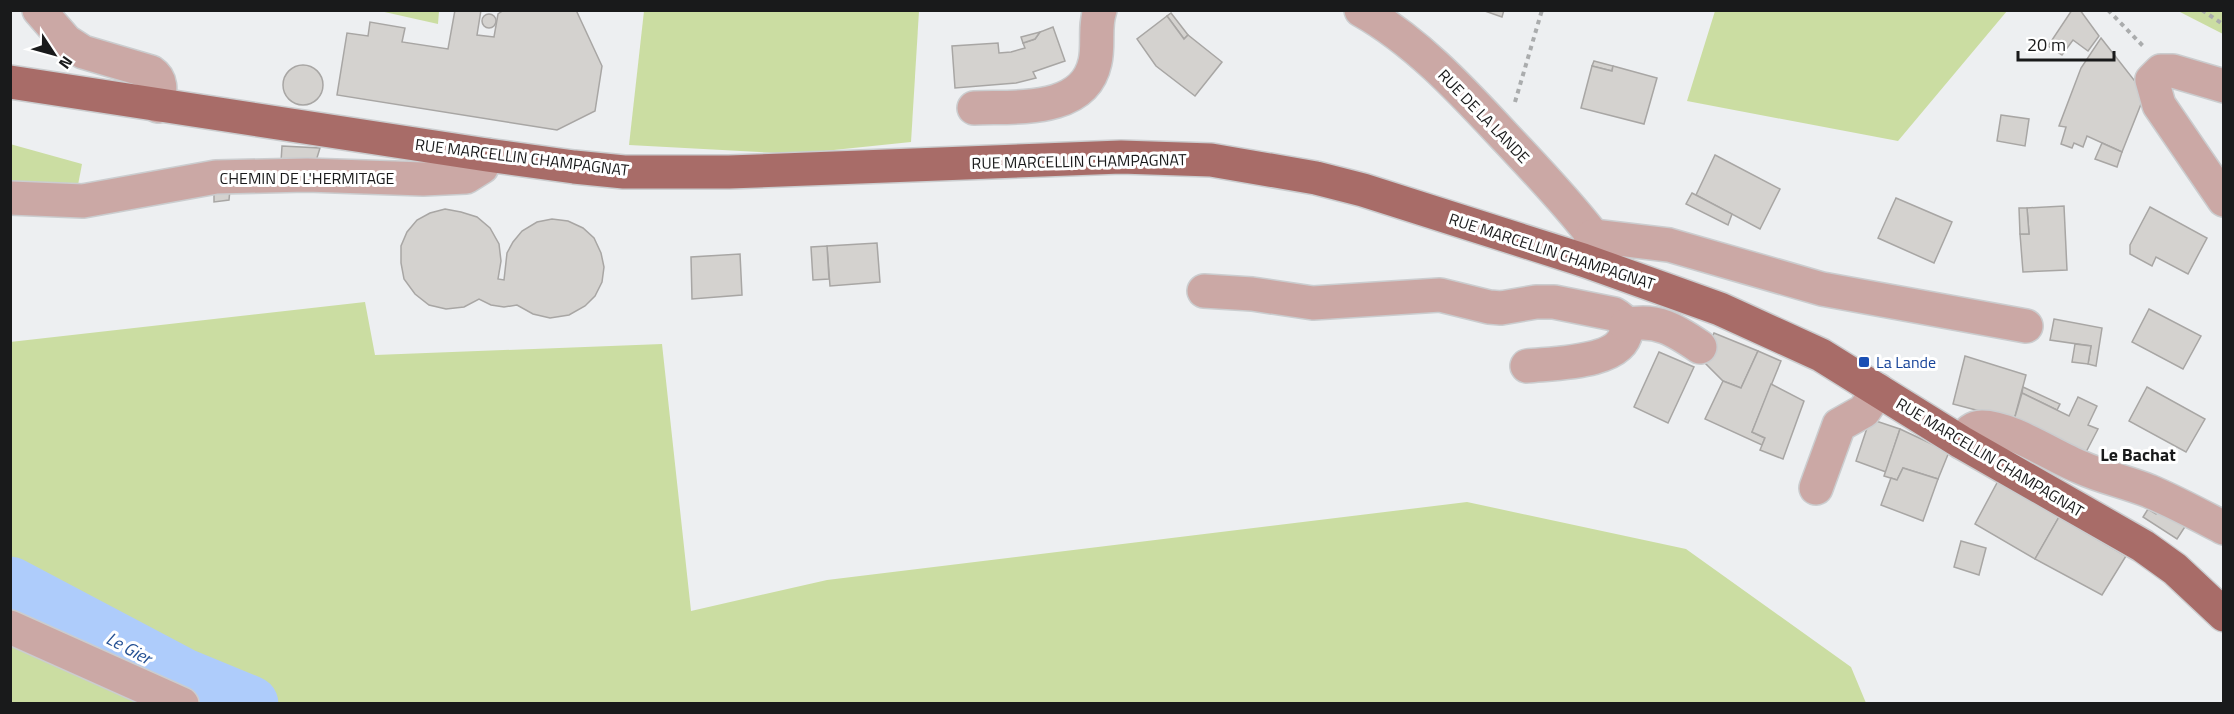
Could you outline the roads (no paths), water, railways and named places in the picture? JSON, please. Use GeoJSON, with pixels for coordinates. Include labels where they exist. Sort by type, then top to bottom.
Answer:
{"type":"FeatureCollection","features":[{"type":"Feature","properties":{"kind":"main road","name":"RUE MARCELLIN CHAMPAGNAT"},"geometry":{"type":"LineString","coordinates":[[10,82],[487,155],[624,172],[773,171],[1120,158],[1211,160],[1306,176],[1354,187],[1582,250],[1731,313],[1821,355],[1961,442],[2143,546],[2175,569],[2223,615]]}},
{"type":"Feature","properties":{"kind":"street"},"geometry":{"type":"LineString","coordinates":[[39,10],[66,41],[83,52],[151,72],[157,76],[160,93],[158,106]]}},
{"type":"Feature","properties":{"kind":"street"},"geometry":{"type":"LineString","coordinates":[[974,108],[1047,105],[1065,98],[1078,89],[1089,77],[1095,65],[1100,10]]}},
{"type":"Feature","properties":{"kind":"street","name":"RUE DE LA LANDE"},"geometry":{"type":"LineString","coordinates":[[1361,10],[1410,45],[1459,87],[1558,194],[1582,250]]}},
{"type":"Feature","properties":{"kind":"street"},"geometry":{"type":"LineString","coordinates":[[2223,86],[2173,71],[2161,71],[2152,80],[2153,92],[2158,105],[2223,200]]}},
{"type":"Feature","properties":{"kind":"street","name":"CHEMIN DE L'HERMITAGE"},"geometry":{"type":"LineString","coordinates":[[10,198],[83,201],[216,177],[307,175],[466,177],[482,167],[487,155]]}},
{"type":"Feature","properties":{"kind":"street"},"geometry":{"type":"LineString","coordinates":[[1554,302],[1582,250],[1669,245],[1822,289],[2026,326]]}},
{"type":"Feature","properties":{"kind":"street"},"geometry":{"type":"LineString","coordinates":[[1204,291],[1252,294],[1314,303],[1440,296],[1501,308],[1536,302],[1554,302],[1614,314],[1622,318],[1626,325],[1626,332],[1619,346],[1603,356],[1527,366]]}},
{"type":"Feature","properties":{"kind":"street"},"geometry":{"type":"LineString","coordinates":[[1626,325],[1649,322],[1664,327],[1700,347]]}},
{"type":"Feature","properties":{"kind":"street"},"geometry":{"type":"LineString","coordinates":[[1816,488],[1839,425],[1864,411],[1878,390]]}},
{"type":"Feature","properties":{"kind":"street"},"geometry":{"type":"LineString","coordinates":[[1961,442],[1972,429],[1981,427],[2004,432],[2085,470],[2119,480],[2167,499],[2223,528]]}},
{"type":"Feature","properties":{"kind":"street"},"geometry":{"type":"LineString","coordinates":[[10,627],[182,704]]}},
{"type":"Feature","properties":{"kind":"waterway","name":"Le Gier"},"geometry":{"type":"LineString","coordinates":[[10,585],[182,676],[250,704]]}},
{"type":"Feature","properties":{"kind":"place","name":"La Lande"},"geometry":{"type":"Point","coordinates":[1864,362]}},
{"type":"Feature","properties":{"kind":"district","name":"Le Bachat"},"geometry":{"type":"Point","coordinates":[2138,454]}}]}
